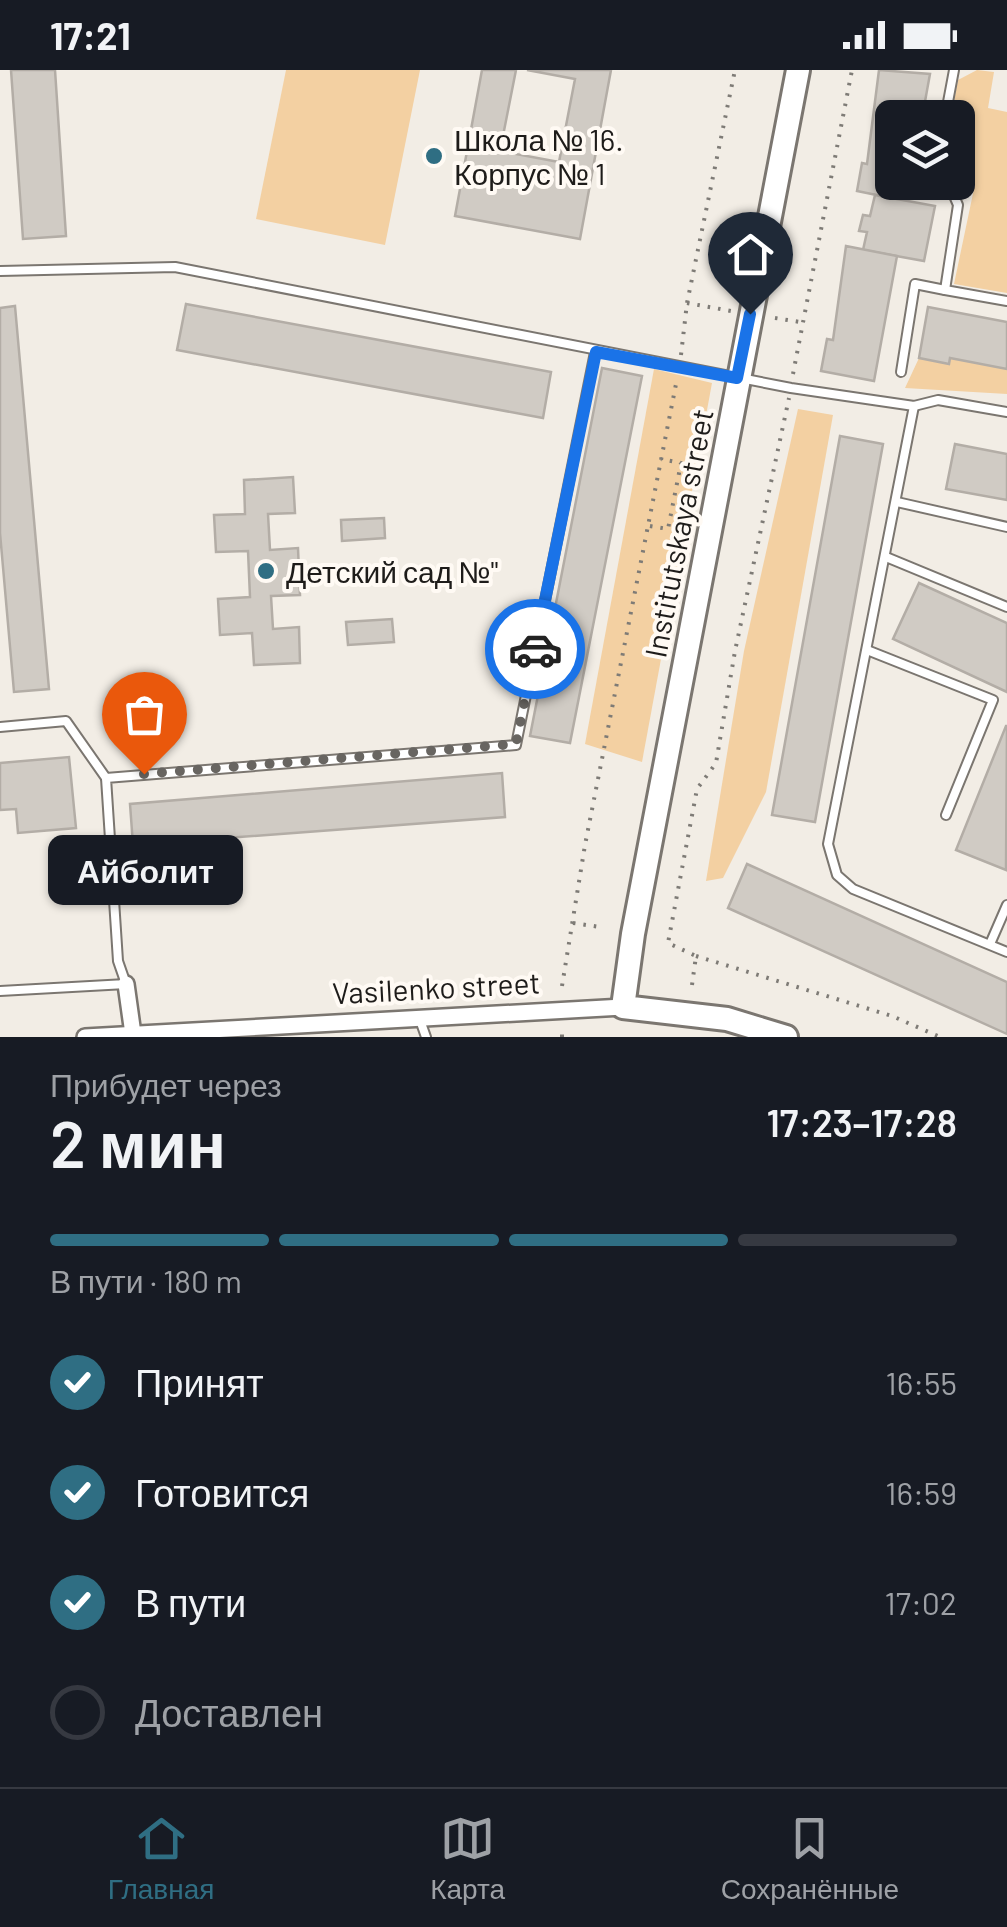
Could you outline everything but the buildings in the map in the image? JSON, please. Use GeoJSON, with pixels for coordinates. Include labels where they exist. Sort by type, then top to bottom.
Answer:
{"type":"FeatureCollection","features":[{"type":"Feature","properties":{"kind":"main road","name":"Institutskaya street"},"geometry":{"type":"LineString","coordinates":[[622,1008],[737,378],[798,70]]}},
{"type":"Feature","properties":{"kind":"main road","name":"Vasilenko street"},"geometry":{"type":"LineString","coordinates":[[622,1008],[728,1019],[786,1037]]}},
{"type":"Feature","properties":{"kind":"street"},"geometry":{"type":"LineString","coordinates":[[126,984],[133,1034]]}},
{"type":"Feature","properties":{"kind":"street","name":"Vasilenko street"},"geometry":{"type":"LineString","coordinates":[[85,1037],[418,1016],[622,1008]]}},
{"type":"Feature","properties":{"kind":"lane"},"geometry":{"type":"LineString","coordinates":[[948,100],[954,70]]}},
{"type":"Feature","properties":{"kind":"lane"},"geometry":{"type":"LineString","coordinates":[[945,290],[958,206],[956,200]]}},
{"type":"Feature","properties":{"kind":"lane"},"geometry":{"type":"LineString","coordinates":[[0,271],[175,266],[791,388],[914,406],[938,400],[1007,412]]}},
{"type":"Feature","properties":{"kind":"lane"},"geometry":{"type":"LineString","coordinates":[[900,372],[916,284],[1007,301]]}},
{"type":"Feature","properties":{"kind":"lane"},"geometry":{"type":"LineString","coordinates":[[106,778],[516,744],[596,352]]}},
{"type":"Feature","properties":{"kind":"lane"},"geometry":{"type":"LineString","coordinates":[[914,406],[828,844],[837,875],[853,889],[1007,952]]}},
{"type":"Feature","properties":{"kind":"lane"},"geometry":{"type":"LineString","coordinates":[[897,502],[1007,526]]}},
{"type":"Feature","properties":{"kind":"lane"},"geometry":{"type":"LineString","coordinates":[[886,556],[1007,607]]}},
{"type":"Feature","properties":{"kind":"lane"},"geometry":{"type":"LineString","coordinates":[[868,650],[993,700],[946,814]]}},
{"type":"Feature","properties":{"kind":"lane"},"geometry":{"type":"LineString","coordinates":[[0,728],[66,721],[106,778],[118,960],[126,984],[0,992]]}},
{"type":"Feature","properties":{"kind":"lane"},"geometry":{"type":"LineString","coordinates":[[990,944],[1007,905]]}},
{"type":"Feature","properties":{"kind":"lane"},"geometry":{"type":"LineString","coordinates":[[418,1016],[426,1037]]}},
{"type":"Feature","properties":{"kind":"path"},"geometry":{"type":"LineString","coordinates":[[562,986],[679,368],[687,303],[734,70]]}},
{"type":"Feature","properties":{"kind":"path"},"geometry":{"type":"LineString","coordinates":[[668,943],[696,789],[716,762],[735,651],[791,388],[800,322],[815,278],[852,70]]}},
{"type":"Feature","properties":{"kind":"path"},"geometry":{"type":"LineString","coordinates":[[687,303],[732,311]]}},
{"type":"Feature","properties":{"kind":"path"},"geometry":{"type":"LineString","coordinates":[[776,318],[800,322]]}},
{"type":"Feature","properties":{"kind":"path"},"geometry":{"type":"LineString","coordinates":[[648,526],[668,530],[681,464],[661,459]]}},
{"type":"Feature","properties":{"kind":"path"},"geometry":{"type":"LineString","coordinates":[[573,923],[600,927]]}},
{"type":"Feature","properties":{"kind":"path"},"geometry":{"type":"LineString","coordinates":[[660,942],[892,1016],[940,1037]]}},
{"type":"Feature","properties":{"kind":"path"},"geometry":{"type":"LineString","coordinates":[[692,985],[696,956]]}},
{"type":"Feature","properties":{"kind":"shaded area"},"geometry":{"type":"Polygon","coordinates":[[[286,70],[420,70],[385,245],[256,219],[286,70]]]}},
{"type":"Feature","properties":{"kind":"shaded area"},"geometry":{"type":"Polygon","coordinates":[[[977,70],[994,72],[988,108],[1007,112],[1007,293],[954,284],[972,200],[975,200],[975,100],[954,100],[958,80],[977,70]]]}},
{"type":"Feature","properties":{"kind":"shaded area"},"geometry":{"type":"Polygon","coordinates":[[[919,358],[948,364],[950,358],[1007,369],[1007,394],[905,388],[919,358]]]}},
{"type":"Feature","properties":{"kind":"shaded area"},"geometry":{"type":"Polygon","coordinates":[[[654,369],[712,383],[642,762],[585,744],[654,369]]]}},
{"type":"Feature","properties":{"kind":"shaded area"},"geometry":{"type":"Polygon","coordinates":[[[798,409],[833,415],[766,792],[723,878],[706,881],[744,651],[798,409]]]}},
{"type":"Feature","properties":{"kind":"way so far"},"geometry":{"type":"LineString","coordinates":[[144,774],[516,744],[535,649]]}},
{"type":"Feature","properties":{"kind":"place","name":"Школа № 16. Корпус № 1"},"geometry":{"type":"Point","coordinates":[434,156]}},
{"type":"Feature","properties":{"kind":"place","name":"Детский сад №\""},"geometry":{"type":"Point","coordinates":[266,571]}},
{"type":"Feature","properties":{"kind":"place","name":"Айболит"},"geometry":{"type":"Point","coordinates":[144,774]}},
{"type":"Feature","properties":{"kind":"route"},"geometry":{"type":"LineString","coordinates":[[535,649],[596,352],[737,378],[750,314]]}}]}
